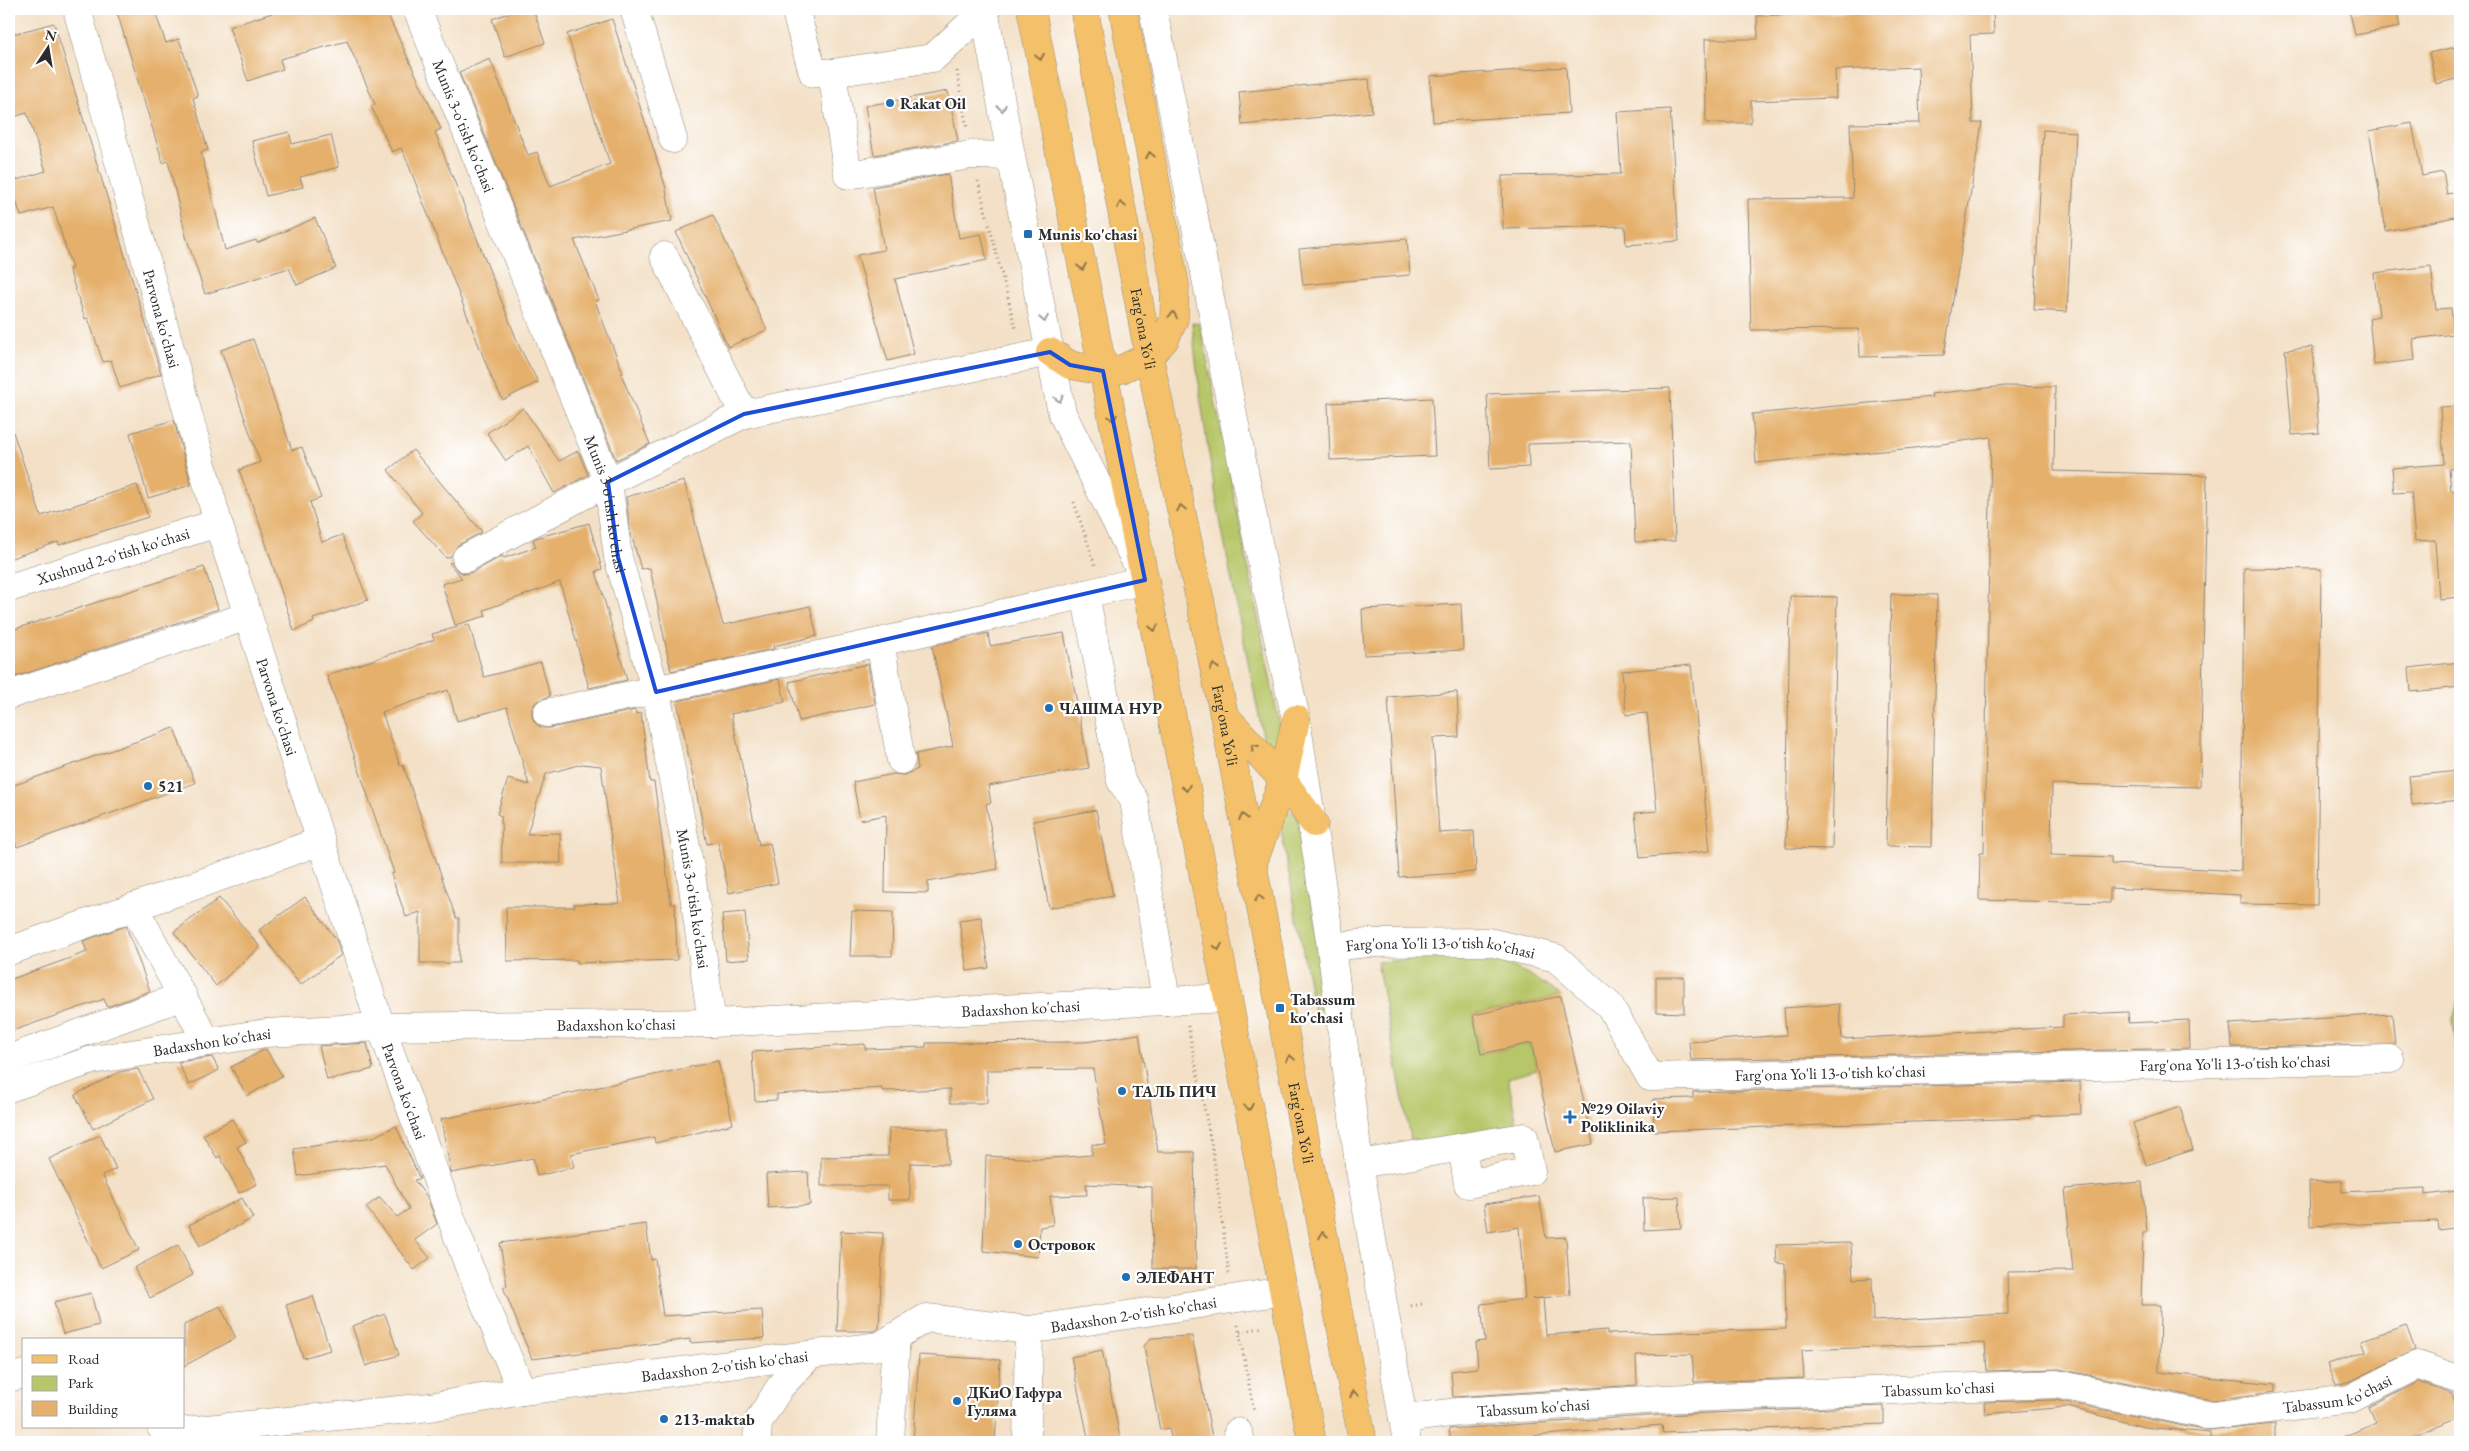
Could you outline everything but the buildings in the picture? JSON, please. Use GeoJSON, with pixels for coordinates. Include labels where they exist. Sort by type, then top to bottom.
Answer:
{"type":"FeatureCollection","features":[{"type":"Feature","properties":{"kind":"main road"},"geometry":{"type":"LineString","coordinates":[[1031,9],[1228,998],[1312,1442]]}},
{"type":"Feature","properties":{"kind":"main road","name":"Farg'ona Yo'li"},"geometry":{"type":"LineString","coordinates":[[1084,9],[1149,356],[1224,715],[1363,1442]]}},
{"type":"Feature","properties":{"kind":"main road"},"geometry":{"type":"LineString","coordinates":[[1050,352],[1070,365],[1103,371],[1122,369],[1149,356],[1165,339],[1174,319],[1175,285],[1123,9]]}},
{"type":"Feature","properties":{"kind":"main road"},"geometry":{"type":"LineString","coordinates":[[1224,715],[1284,780],[1314,823]]}},
{"type":"Feature","properties":{"kind":"main road"},"geometry":{"type":"LineString","coordinates":[[1252,865],[1284,780],[1296,719]]}},
{"type":"Feature","properties":{"kind":"street","name":"Parvona ko'chasi"},"geometry":{"type":"LineString","coordinates":[[77,9],[218,523],[381,1027],[468,1264],[522,1390]]}},
{"type":"Feature","properties":{"kind":"street","name":"Munis 3-o'tish ko'chasi"},"geometry":{"type":"LineString","coordinates":[[417,9],[608,482],[618,557],[656,692],[691,873],[712,1023]]}},
{"type":"Feature","properties":{"kind":"street"},"geometry":{"type":"LineString","coordinates":[[634,9],[674,139]]}},
{"type":"Feature","properties":{"kind":"street"},"geometry":{"type":"LineString","coordinates":[[795,9],[814,73],[832,74],[933,58],[984,9]]}},
{"type":"Feature","properties":{"kind":"street"},"geometry":{"type":"LineString","coordinates":[[547,713],[656,692],[1145,580],[1062,413],[984,9]]}},
{"type":"Feature","properties":{"kind":"street"},"geometry":{"type":"LineString","coordinates":[[1152,9],[1268,593],[1296,719],[1314,823],[1359,1164],[1405,1430]]}},
{"type":"Feature","properties":{"kind":"street"},"geometry":{"type":"LineString","coordinates":[[832,74],[848,175],[972,155],[1011,156]]}},
{"type":"Feature","properties":{"kind":"street"},"geometry":{"type":"LineString","coordinates":[[664,256],[744,414]]}},
{"type":"Feature","properties":{"kind":"street"},"geometry":{"type":"LineString","coordinates":[[466,558],[608,482],[744,414],[1050,352]]}},
{"type":"Feature","properties":{"kind":"street","name":"Xushnud 2-o'tish ko'chasi"},"geometry":{"type":"LineString","coordinates":[[9,588],[218,523]]}},
{"type":"Feature","properties":{"kind":"street"},"geometry":{"type":"LineString","coordinates":[[1085,594],[1121,781],[1134,800],[1166,1001]]}},
{"type":"Feature","properties":{"kind":"street"},"geometry":{"type":"LineString","coordinates":[[9,695],[248,616]]}},
{"type":"Feature","properties":{"kind":"street"},"geometry":{"type":"LineString","coordinates":[[880,642],[901,760]]}},
{"type":"Feature","properties":{"kind":"street"},"geometry":{"type":"LineString","coordinates":[[9,951],[321,841]]}},
{"type":"Feature","properties":{"kind":"street"},"geometry":{"type":"LineString","coordinates":[[134,906],[208,1042]]}},
{"type":"Feature","properties":{"kind":"street","name":"Farg'ona Yo'li 13-o'tish ko'chasi"},"geometry":{"type":"LineString","coordinates":[[1331,947],[1368,942],[1489,942],[1556,958],[1610,1006],[1650,1077],[2390,1059]]}},
{"type":"Feature","properties":{"kind":"street"},"geometry":{"type":"LineString","coordinates":[[9,1060],[183,996]]}},
{"type":"Feature","properties":{"kind":"street","name":"Badaxshon ko'chasi"},"geometry":{"type":"LineString","coordinates":[[9,1088],[92,1060],[266,1033],[381,1027],[712,1023],[1228,998]]}},
{"type":"Feature","properties":{"kind":"street"},"geometry":{"type":"LineString","coordinates":[[1359,1164],[1462,1147]]}},
{"type":"Feature","properties":{"kind":"street","name":"Badaxshon 2-o'tish ko'chasi"},"geometry":{"type":"LineString","coordinates":[[162,1434],[430,1406],[522,1390],[880,1346],[926,1318],[1029,1330],[1284,1291]]}},
{"type":"Feature","properties":{"kind":"street"},"geometry":{"type":"LineString","coordinates":[[1027,1442],[1029,1330]]}},
{"type":"Feature","properties":{"kind":"street"},"geometry":{"type":"LineString","coordinates":[[890,1442],[896,1337]]}},
{"type":"Feature","properties":{"kind":"street"},"geometry":{"type":"LineString","coordinates":[[757,1442],[758,1422],[780,1387],[810,1355]]}},
{"type":"Feature","properties":{"kind":"street","name":"Tabassum ko'chasi"},"geometry":{"type":"LineString","coordinates":[[1405,1430],[1458,1412],[1661,1399],[2056,1384],[2211,1416],[2350,1399],[2417,1365],[2460,1380]]}},
{"type":"Feature","properties":{"kind":"street"},"geometry":{"type":"LineString","coordinates":[[9,1378],[22,1375]]}},
{"type":"Feature","properties":{"kind":"path"},"geometry":{"type":"LineString","coordinates":[[1240,1332],[1262,1328]]}},
{"type":"Feature","properties":{"kind":"highlighted area"},"geometry":{"type":"Polygon","coordinates":[[[1050,352],[1070,365],[1103,371],[1145,580],[656,692],[618,557],[608,482],[744,414],[1050,352]]]}},
{"type":"Feature","properties":{"kind":"green space"},"geometry":{"type":"Polygon","coordinates":[[[1192,323],[1200,324],[1282,738],[1275,748],[1271,748],[1264,742],[1233,586],[1213,481],[1192,323]]]}},
{"type":"Feature","properties":{"kind":"green space"},"geometry":{"type":"Polygon","coordinates":[[[1286,810],[1297,815],[1315,923],[1320,1010],[1314,1012],[1279,819],[1286,810]]]}},
{"type":"Feature","properties":{"kind":"green space"},"geometry":{"type":"Polygon","coordinates":[[[1487,955],[1530,975],[1561,996],[1473,1015],[1481,1054],[1531,1043],[1537,1070],[1508,1078],[1517,1125],[1411,1144],[1377,962],[1487,955]]]}},
{"type":"Feature","properties":{"kind":"green space"},"geometry":{"type":"Polygon","coordinates":[[[2460,993],[2460,1081],[2453,1020],[2460,993]]]}},
{"type":"Feature","properties":{"kind":"place","name":"Rakat Oil"},"geometry":{"type":"Point","coordinates":[890,103]}},
{"type":"Feature","properties":{"kind":"place","name":"Munis ko'chasi"},"geometry":{"type":"Point","coordinates":[1028,234]}},
{"type":"Feature","properties":{"kind":"place","name":"ЧАШМА НУР"},"geometry":{"type":"Point","coordinates":[1049,708]}},
{"type":"Feature","properties":{"kind":"place","name":"521"},"geometry":{"type":"Point","coordinates":[148,786]}},
{"type":"Feature","properties":{"kind":"place","name":"Tabassum ko'chasi"},"geometry":{"type":"Point","coordinates":[1280,1008]}},
{"type":"Feature","properties":{"kind":"place","name":"ТАЛЬ ПИЧ"},"geometry":{"type":"Point","coordinates":[1122,1091]}},
{"type":"Feature","properties":{"kind":"place","name":"№29 Oilaviy Poliklinika"},"geometry":{"type":"Point","coordinates":[1570,1117]}},
{"type":"Feature","properties":{"kind":"place","name":"Островок"},"geometry":{"type":"Point","coordinates":[1018,1244]}},
{"type":"Feature","properties":{"kind":"place","name":"ЭЛЕФАНТ"},"geometry":{"type":"Point","coordinates":[1126,1277]}},
{"type":"Feature","properties":{"kind":"place","name":"ДКиО Гафура Гуляма"},"geometry":{"type":"Point","coordinates":[957,1401]}},
{"type":"Feature","properties":{"kind":"place","name":"213-maktab"},"geometry":{"type":"Point","coordinates":[664,1419]}}]}
